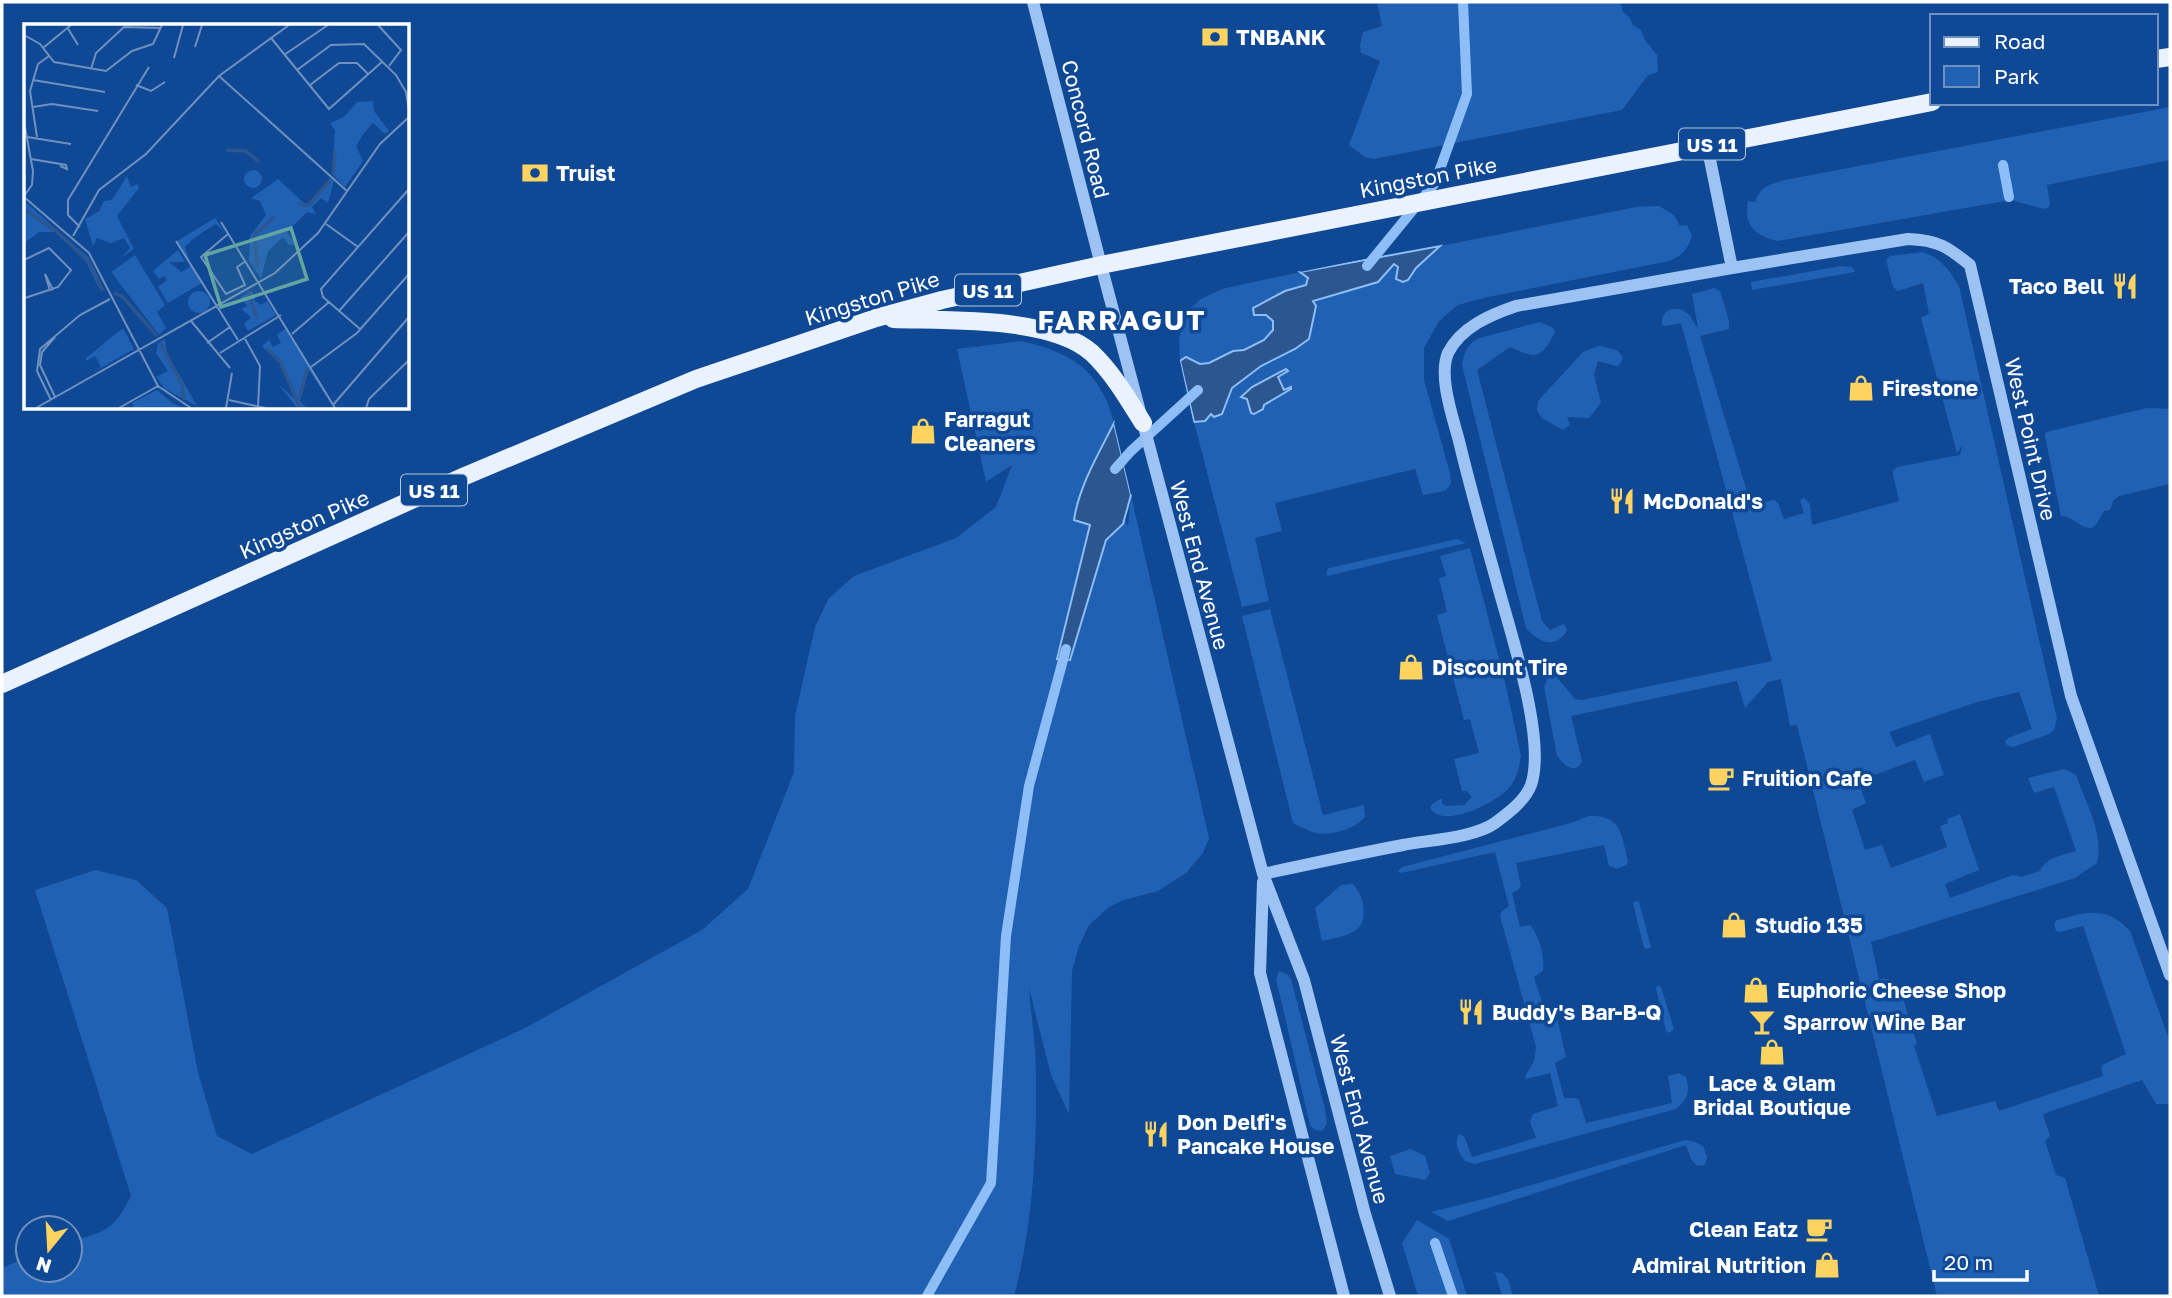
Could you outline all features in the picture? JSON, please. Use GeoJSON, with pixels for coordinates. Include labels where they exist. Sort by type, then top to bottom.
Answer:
{"type":"FeatureCollection","features":[{"type":"Feature","properties":{"kind":"main road","name":"Kingston Pike"},"geometry":{"type":"LineString","coordinates":[[2,684],[465,476],[706,375],[876,318],[942,300],[1101,265],[1930,102]]}},
{"type":"Feature","properties":{"kind":"main road"},"geometry":{"type":"LineString","coordinates":[[876,318],[1004,324],[1062,335],[1091,352],[1113,376],[1139,414]]}},
{"type":"Feature","properties":{"kind":"street","name":"Concord Road"},"geometry":{"type":"LineString","coordinates":[[1033,2],[1101,265]]}},
{"type":"Feature","properties":{"kind":"street"},"geometry":{"type":"LineString","coordinates":[[1707,145],[1732,268]]}},
{"type":"Feature","properties":{"kind":"street","name":"West Point Drive"},"geometry":{"type":"LineString","coordinates":[[1263,874],[1394,846],[1463,835],[1492,825],[1517,805],[1530,788],[1536,758],[1534,733],[1517,658],[1449,402],[1445,371],[1448,354],[1465,331],[1491,315],[1516,306],[1908,239],[1928,240],[1947,246],[1970,265],[2071,696],[2170,975]]}},
{"type":"Feature","properties":{"kind":"street","name":"West End Avenue"},"geometry":{"type":"LineString","coordinates":[[1101,265],[1263,874],[1304,980],[1365,1214],[1390,1296]]}},
{"type":"Feature","properties":{"kind":"street","name":"West End Avenue"},"geometry":{"type":"LineString","coordinates":[[1263,874],[1260,973],[1344,1296]]}},
{"type":"Feature","properties":{"kind":"green space"},"geometry":{"type":"Polygon","coordinates":[[[1377,2],[1620,2],[1623,12],[1633,25],[1641,30],[1657,55],[1658,72],[1648,75],[1622,110],[1374,159],[1365,157],[1349,145],[1380,61],[1361,53],[1360,45],[1363,32],[1382,26],[1377,2]]]}},
{"type":"Feature","properties":{"kind":"green space"},"geometry":{"type":"Polygon","coordinates":[[[2170,107],[2170,160],[2047,185],[2050,204],[2048,208],[2011,200],[1778,241],[1758,233],[1747,217],[1748,201],[1755,202],[1766,187],[1785,180],[2170,107]]]}},
{"type":"Feature","properties":{"kind":"green space"},"geometry":{"type":"Polygon","coordinates":[[[1659,206],[1674,215],[1680,226],[1687,225],[1692,236],[1689,245],[1678,257],[1669,261],[1458,305],[1439,321],[1424,348],[1424,380],[1451,484],[1445,491],[1423,495],[1415,469],[1275,503],[1282,531],[1255,538],[1269,601],[1242,607],[1194,422],[1205,421],[1211,414],[1222,414],[1232,389],[1261,366],[1295,349],[1313,301],[1378,282],[1394,264],[1408,280],[1416,268],[1440,246],[1636,207],[1659,206]],[[1285,369],[1247,399],[1252,413],[1291,389],[1284,391],[1277,376],[1287,371],[1285,369]]]}},
{"type":"Feature","properties":{"kind":"green space"},"geometry":{"type":"Polygon","coordinates":[[[1923,252],[1944,266],[1959,286],[2057,719],[2054,730],[2049,734],[2013,747],[2007,745],[2005,742],[2008,738],[2032,729],[2019,692],[1974,703],[1889,732],[1896,747],[1930,734],[1944,775],[1924,782],[1915,760],[1858,781],[1866,803],[1852,810],[1865,850],[1882,845],[1891,868],[1947,847],[1940,826],[1948,823],[1947,819],[1960,814],[1979,870],[1945,884],[1950,898],[2013,875],[2021,877],[2040,871],[2050,860],[2076,851],[2054,787],[2034,793],[2028,778],[2064,769],[2076,775],[2093,819],[2099,852],[2097,863],[2075,878],[1871,942],[1879,979],[1889,979],[1896,997],[1902,995],[1917,1044],[1914,1046],[1937,1116],[1995,1101],[1999,1111],[2103,1076],[2101,1067],[2104,1064],[2126,1054],[2083,926],[2060,932],[2056,931],[2054,924],[2057,920],[2096,913],[2113,917],[2130,931],[2170,1042],[2170,1104],[2156,1104],[2142,1080],[2043,1114],[2050,1136],[2045,1141],[2056,1175],[2065,1178],[2099,1296],[1937,1296],[1797,725],[1790,726],[1781,679],[1768,682],[1745,708],[1737,681],[1571,716],[1582,761],[1576,768],[1566,765],[1557,756],[1544,687],[1548,677],[1554,674],[1575,699],[1582,700],[1772,661],[1681,323],[1662,325],[1666,312],[1678,309],[1689,315],[1698,328],[1692,294],[1714,288],[1720,291],[1729,321],[1729,329],[1700,336],[1751,505],[1774,500],[1778,503],[1784,519],[1804,513],[1800,500],[1804,498],[1810,504],[1812,525],[1899,501],[1893,475],[1897,467],[1960,455],[1963,444],[1957,453],[1921,318],[1929,313],[1923,283],[1898,291],[1893,287],[1886,260],[1890,256],[1923,252]]]}},
{"type":"Feature","properties":{"kind":"green space"},"geometry":{"type":"Polygon","coordinates":[[[1841,266],[1852,267],[1855,272],[1752,290],[1751,282],[1841,266]]]}},
{"type":"Feature","properties":{"kind":"green space"},"geometry":{"type":"Polygon","coordinates":[[[1300,272],[1308,278],[1306,285],[1285,291],[1257,305],[1257,316],[1266,315],[1273,321],[1273,330],[1264,340],[1209,363],[1200,364],[1186,357],[1180,361],[1179,339],[1185,313],[1201,299],[1222,289],[1300,272]]]}},
{"type":"Feature","properties":{"kind":"green space"},"geometry":{"type":"Polygon","coordinates":[[[1540,322],[1553,328],[1555,332],[1541,352],[1532,355],[1510,347],[1477,370],[1542,621],[1550,630],[1563,624],[1566,626],[1567,631],[1562,637],[1552,642],[1541,640],[1526,628],[1462,365],[1467,349],[1479,338],[1540,322]]]}},
{"type":"Feature","properties":{"kind":"green space"},"geometry":{"type":"Polygon","coordinates":[[[1022,341],[1046,348],[1078,364],[1095,381],[1108,403],[1114,423],[1090,472],[1118,505],[1128,526],[1131,495],[1209,838],[1203,853],[1186,873],[1158,891],[1109,907],[1089,925],[1079,946],[1072,971],[1069,1114],[1051,1075],[1029,988],[1036,1063],[1034,1157],[1026,1242],[1014,1296],[2,1296],[2,1268],[14,1263],[14,1284],[84,1284],[84,1237],[101,1232],[114,1223],[131,1196],[35,890],[95,870],[136,880],[167,908],[198,1073],[217,1136],[252,1154],[525,1028],[702,930],[748,889],[794,772],[795,716],[815,627],[829,598],[854,576],[956,538],[996,507],[1012,465],[986,482],[957,349],[1022,341]]]}},
{"type":"Feature","properties":{"kind":"green space"},"geometry":{"type":"Polygon","coordinates":[[[1599,346],[1617,350],[1623,358],[1617,366],[1598,361],[1594,375],[1601,403],[1589,418],[1567,417],[1570,425],[1563,430],[1542,418],[1537,411],[1538,401],[1583,352],[1599,346]]]}},
{"type":"Feature","properties":{"kind":"green space"},"geometry":{"type":"Polygon","coordinates":[[[2147,408],[2170,409],[2170,484],[2119,496],[2113,501],[2110,510],[2104,511],[2092,528],[2061,516],[2046,432],[2147,408]]]}},
{"type":"Feature","properties":{"kind":"green space"},"geometry":{"type":"Polygon","coordinates":[[[1457,539],[1466,543],[1327,576],[1329,568],[1457,539]]]}},
{"type":"Feature","properties":{"kind":"green space"},"geometry":{"type":"Polygon","coordinates":[[[1470,548],[1521,756],[1514,781],[1503,794],[1470,812],[1446,816],[1437,814],[1430,808],[1432,804],[1442,798],[1442,804],[1446,806],[1464,805],[1472,797],[1467,791],[1462,791],[1454,759],[1479,753],[1470,719],[1464,720],[1437,615],[1447,612],[1439,578],[1446,576],[1440,556],[1470,548]]]}},
{"type":"Feature","properties":{"kind":"green space"},"geometry":{"type":"Polygon","coordinates":[[[1270,609],[1323,815],[1364,805],[1365,817],[1342,831],[1315,833],[1293,823],[1242,616],[1270,609]]]}},
{"type":"Feature","properties":{"kind":"green space"},"geometry":{"type":"Polygon","coordinates":[[[1589,816],[1608,819],[1618,828],[1624,842],[1627,865],[1617,869],[1609,866],[1604,845],[1516,863],[1521,886],[1512,893],[1520,927],[1530,925],[1541,946],[1543,971],[1534,977],[1545,1012],[1556,1013],[1566,1057],[1555,1063],[1564,1098],[1579,1100],[1586,1123],[1672,1103],[1668,1076],[1679,1073],[1686,1077],[1687,1095],[1676,1109],[1475,1164],[1465,1161],[1457,1145],[1459,1134],[1464,1136],[1472,1157],[1536,1138],[1530,1122],[1533,1114],[1558,1106],[1550,1073],[1526,1079],[1525,1076],[1534,1061],[1536,1047],[1500,916],[1509,906],[1495,852],[1401,873],[1398,871],[1402,867],[1589,816]]]}},
{"type":"Feature","properties":{"kind":"green space"},"geometry":{"type":"Polygon","coordinates":[[[1353,884],[1362,902],[1362,922],[1353,932],[1322,941],[1315,908],[1341,885],[1353,884]]]}},
{"type":"Feature","properties":{"kind":"green space"},"geometry":{"type":"Polygon","coordinates":[[[1639,902],[1651,947],[1648,949],[1644,948],[1633,903],[1639,902]]]}},
{"type":"Feature","properties":{"kind":"green space"},"geometry":{"type":"Polygon","coordinates":[[[1279,971],[1291,979],[1325,1109],[1327,1124],[1322,1131],[1315,1130],[1310,1125],[1276,979],[1279,971]]]}},
{"type":"Feature","properties":{"kind":"green space"},"geometry":{"type":"Polygon","coordinates":[[[1658,985],[1661,987],[1674,1029],[1669,1033],[1666,1031],[1656,988],[1658,985]]]}},
{"type":"Feature","properties":{"kind":"green space"},"geometry":{"type":"Polygon","coordinates":[[[1685,1140],[1703,1146],[1707,1157],[1705,1165],[1697,1166],[1686,1145],[1448,1221],[1431,1212],[1487,1198],[1685,1140]]]}},
{"type":"Feature","properties":{"kind":"green space"},"geometry":{"type":"Polygon","coordinates":[[[1411,1149],[1425,1156],[1430,1173],[1425,1180],[1395,1174],[1390,1156],[1411,1149]]]}},
{"type":"Feature","properties":{"kind":"green space"},"geometry":{"type":"Polygon","coordinates":[[[1417,1220],[1449,1239],[1467,1296],[1418,1296],[1402,1243],[1417,1220]]]}},
{"type":"Feature","properties":{"kind":"green space"},"geometry":{"type":"Polygon","coordinates":[[[1495,1272],[1502,1273],[1508,1279],[1513,1296],[1502,1296],[1495,1272]]]}},
{"type":"Feature","properties":{"kind":"shaded area"},"geometry":{"type":"Polygon","coordinates":[[[1440,246],[1416,268],[1408,280],[1403,282],[1396,279],[1398,267],[1394,264],[1378,282],[1313,301],[1316,306],[1309,339],[1261,366],[1232,388],[1222,414],[1214,417],[1211,414],[1205,421],[1194,422],[1180,361],[1186,357],[1200,364],[1209,363],[1264,340],[1273,330],[1273,321],[1266,315],[1254,315],[1253,308],[1285,291],[1306,285],[1308,278],[1300,272],[1440,246]]]}},
{"type":"Feature","properties":{"kind":"shaded area"},"geometry":{"type":"Polygon","coordinates":[[[1286,369],[1288,371],[1278,377],[1284,390],[1291,389],[1264,405],[1263,409],[1251,413],[1247,399],[1241,397],[1252,387],[1286,369]]]}},
{"type":"Feature","properties":{"kind":"shaded area"},"geometry":{"type":"Polygon","coordinates":[[[1114,423],[1131,495],[1123,524],[1106,540],[1070,660],[1057,659],[1090,525],[1074,520],[1077,507],[1090,470],[1114,423]]]}},
{"type":"Feature","properties":{"kind":"pier"},"geometry":{"type":"Polygon","coordinates":[[[1442,243],[1300,272],[1302,268],[1442,243]]]}},
{"type":"Feature","properties":{"kind":"pier"},"geometry":{"type":"Polygon","coordinates":[[[1179,358],[1194,425],[1190,423],[1177,362],[1179,358]]]}},
{"type":"Feature","properties":{"kind":"pier"},"geometry":{"type":"Polygon","coordinates":[[[1117,420],[1134,493],[1131,495],[1114,423],[1117,420]]]}},
{"type":"Feature","properties":{"kind":"waterway"},"geometry":{"type":"LineString","coordinates":[[1367,266],[1435,183],[1467,94],[1463,2]]}},
{"type":"Feature","properties":{"kind":"waterway"},"geometry":{"type":"LineString","coordinates":[[2003,165],[2009,197]]}},
{"type":"Feature","properties":{"kind":"waterway"},"geometry":{"type":"LineString","coordinates":[[1115,469],[1198,390]]}},
{"type":"Feature","properties":{"kind":"waterway"},"geometry":{"type":"LineString","coordinates":[[927,1296],[991,1183],[1006,936],[1029,786],[1066,649]]}},
{"type":"Feature","properties":{"kind":"waterway"},"geometry":{"type":"LineString","coordinates":[[1435,1243],[1453,1296]]}},
{"type":"Feature","properties":{"kind":"place","name":"TNBANK"},"geometry":{"type":"Point","coordinates":[1215,37]}},
{"type":"Feature","properties":{"kind":"place","name":"Truist"},"geometry":{"type":"Point","coordinates":[535,173]}},
{"type":"Feature","properties":{"kind":"place","name":"Taco Bell"},"geometry":{"type":"Point","coordinates":[2125,286]}},
{"type":"Feature","properties":{"kind":"place","name":"Firestone"},"geometry":{"type":"Point","coordinates":[1861,388]}},
{"type":"Feature","properties":{"kind":"place","name":"Farragut Cleaners"},"geometry":{"type":"Point","coordinates":[923,431]}},
{"type":"Feature","properties":{"kind":"place","name":"McDonald's"},"geometry":{"type":"Point","coordinates":[1622,501]}},
{"type":"Feature","properties":{"kind":"place","name":"Discount Tire"},"geometry":{"type":"Point","coordinates":[1411,667]}},
{"type":"Feature","properties":{"kind":"place","name":"Fruition Cafe"},"geometry":{"type":"Point","coordinates":[1721,778]}},
{"type":"Feature","properties":{"kind":"place","name":"Studio 135"},"geometry":{"type":"Point","coordinates":[1734,925]}},
{"type":"Feature","properties":{"kind":"place","name":"Euphoric Cheese Shop"},"geometry":{"type":"Point","coordinates":[1756,990]}},
{"type":"Feature","properties":{"kind":"place","name":"Buddy's Bar-B-Q"},"geometry":{"type":"Point","coordinates":[1471,1012]}},
{"type":"Feature","properties":{"kind":"place","name":"Sparrow Wine Bar"},"geometry":{"type":"Point","coordinates":[1762,1022]}},
{"type":"Feature","properties":{"kind":"place","name":"Lace & Glam Bridal Boutique"},"geometry":{"type":"Point","coordinates":[1772,1052]}},
{"type":"Feature","properties":{"kind":"place","name":"Don Delfi's Pancake House"},"geometry":{"type":"Point","coordinates":[1156,1134]}},
{"type":"Feature","properties":{"kind":"place","name":"Clean Eatz"},"geometry":{"type":"Point","coordinates":[1819,1229]}},
{"type":"Feature","properties":{"kind":"place","name":"Admiral Nutrition"},"geometry":{"type":"Point","coordinates":[1827,1265]}},
{"type":"Feature","properties":{"kind":"district","name":"FARRAGUT"},"geometry":{"type":"Point","coordinates":[1122,319]}}]}
